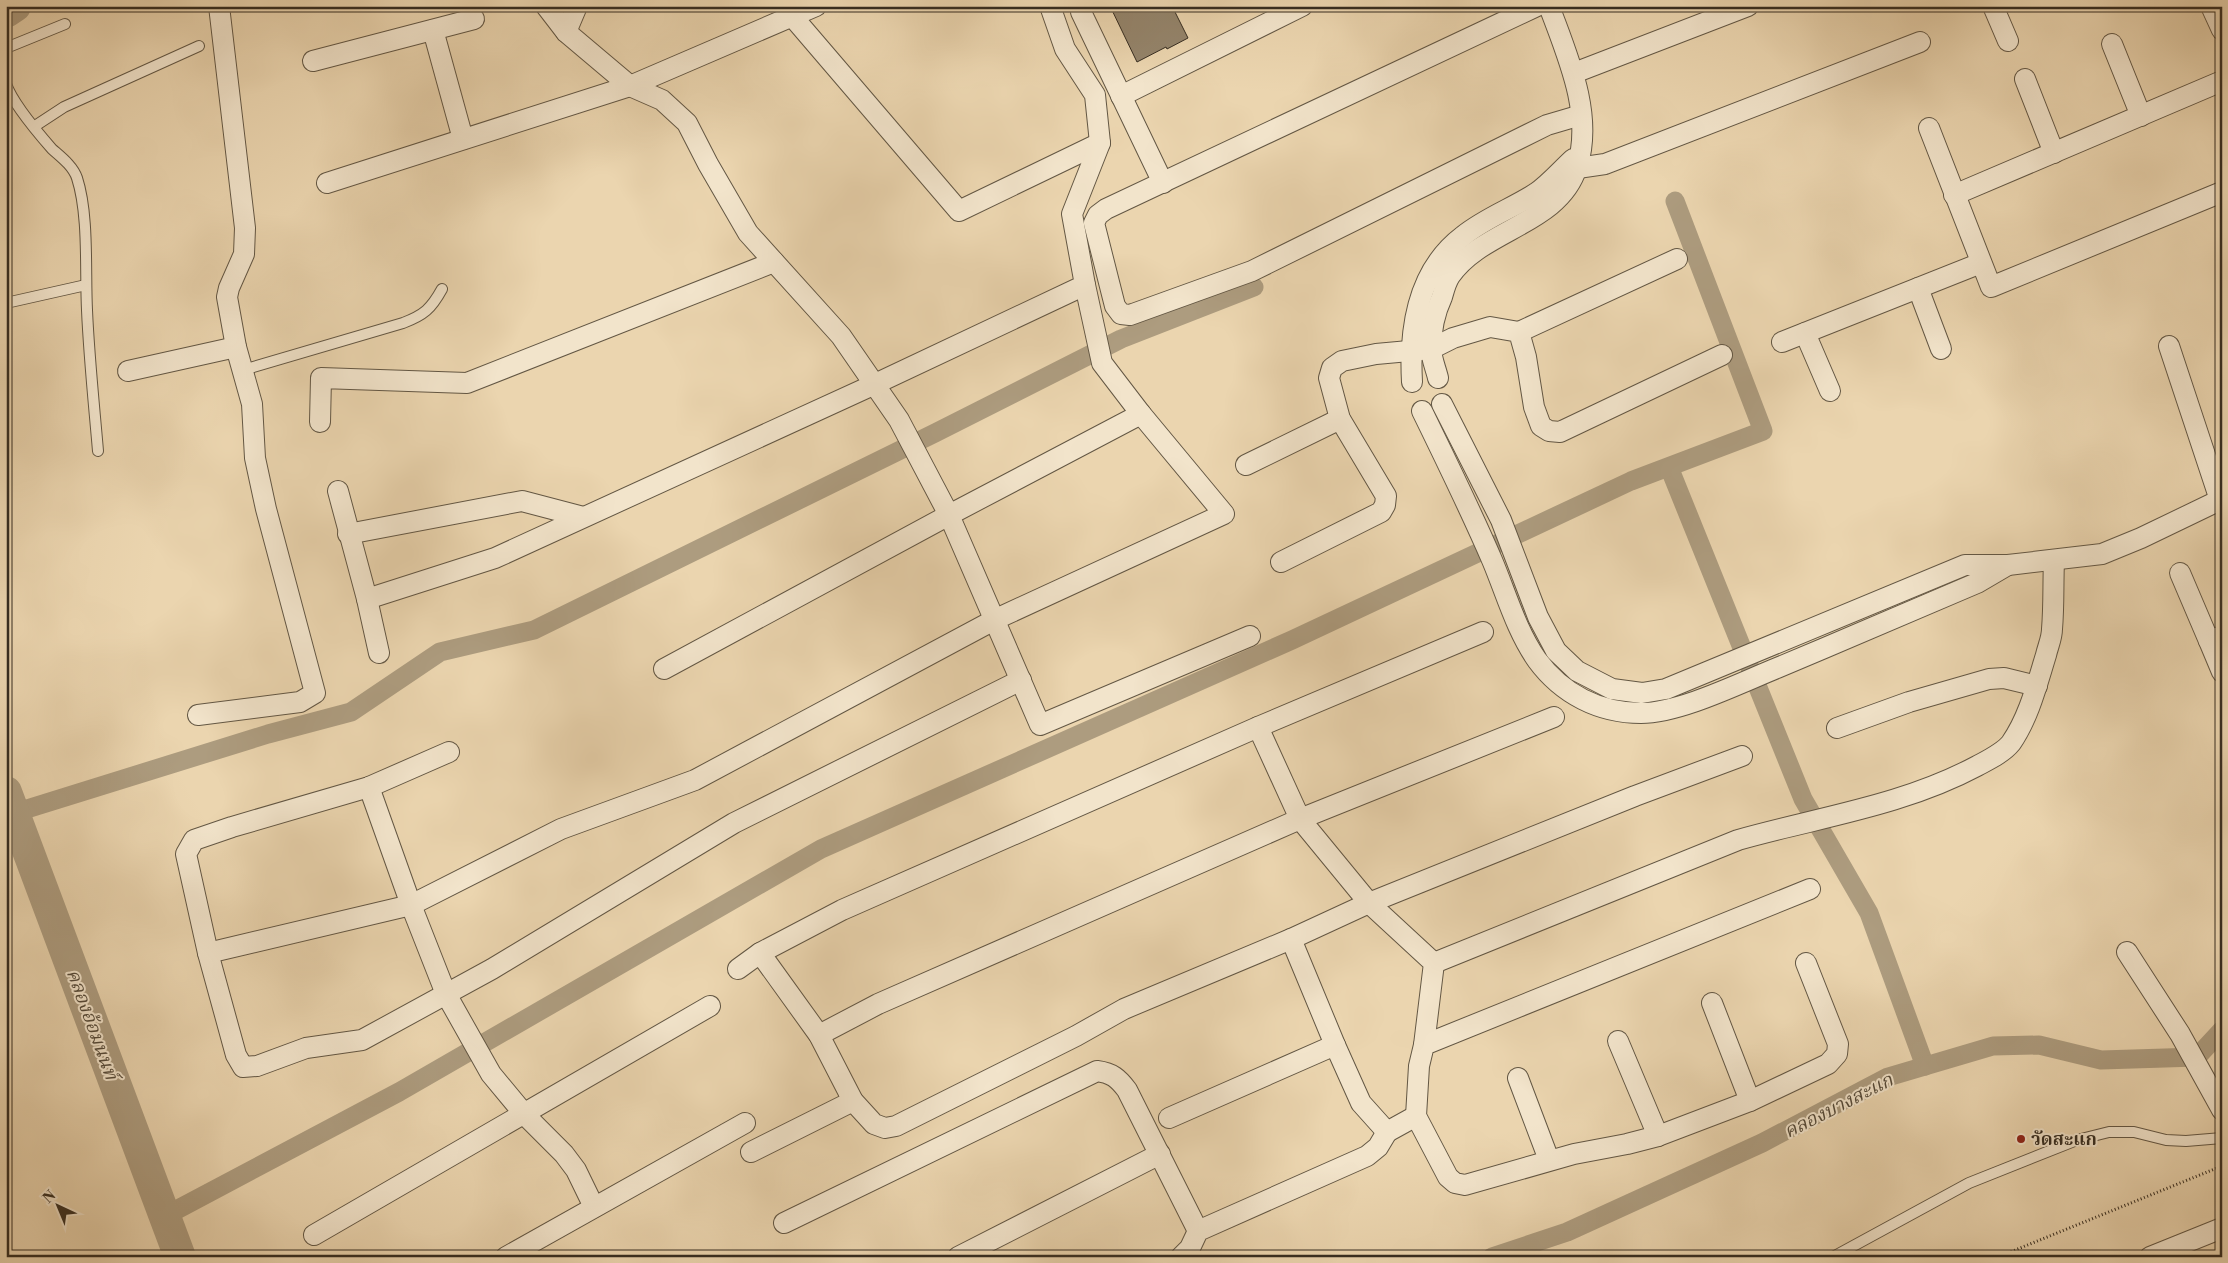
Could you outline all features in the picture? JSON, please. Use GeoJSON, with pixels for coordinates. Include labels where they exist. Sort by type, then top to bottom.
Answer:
{"type":"FeatureCollection","features":[{"type":"Feature","properties":{"kind":"street"},"geometry":{"type":"LineString","coordinates":[[198,715],[300,702],[315,693],[266,509],[255,458],[252,404],[236,347],[227,297],[244,254],[245,228],[219,6]]}},
{"type":"Feature","properties":{"kind":"street"},"geometry":{"type":"LineString","coordinates":[[546,6],[566,32],[630,86],[662,100],[687,123],[708,164],[748,233],[841,336],[873,385],[899,420],[949,515],[996,619],[1040,724],[1250,636]]}},
{"type":"Feature","properties":{"kind":"street"},"geometry":{"type":"LineString","coordinates":[[566,32],[577,6]]}},
{"type":"Feature","properties":{"kind":"street"},"geometry":{"type":"LineString","coordinates":[[327,183],[630,86],[790,11],[816,6]]}},
{"type":"Feature","properties":{"kind":"street"},"geometry":{"type":"LineString","coordinates":[[208,953],[411,905],[561,829],[695,780],[996,619],[1224,514],[1141,414],[1102,363],[1072,214],[1100,143],[1095,95],[1065,49],[1050,6]]}},
{"type":"Feature","properties":{"kind":"street"},"geometry":{"type":"LineString","coordinates":[[1081,6],[1081,12],[1163,183]]}},
{"type":"Feature","properties":{"kind":"street"},"geometry":{"type":"LineString","coordinates":[[1121,96],[1302,6]]}},
{"type":"Feature","properties":{"kind":"street"},"geometry":{"type":"LineString","coordinates":[[1538,6],[1106,209],[1098,215],[1094,223],[1115,306],[1121,314],[1130,315],[1252,271],[1547,125],[1581,116]]}},
{"type":"Feature","properties":{"kind":"street"},"geometry":{"type":"LineString","coordinates":[[1549,6],[1574,73],[1581,116],[1582,137],[1572,164],[1566,188],[1550,207],[1475,251],[1450,276],[1436,309],[1431,349],[1438,378],[1445,390],[1445,398],[1442,404],[1430,412],[1422,411],[1416,408],[1408,396],[1412,382],[1410,351],[1418,304],[1434,265],[1463,236],[1537,192],[1572,164],[1605,164],[1920,42]]}},
{"type":"Feature","properties":{"kind":"street"},"geometry":{"type":"LineString","coordinates":[[1574,73],[1748,6]]}},
{"type":"Feature","properties":{"kind":"street"},"geometry":{"type":"LineString","coordinates":[[1992,6],[2008,41]]}},
{"type":"Feature","properties":{"kind":"street"},"geometry":{"type":"LineString","coordinates":[[2211,6],[2222,30]]}},
{"type":"Feature","properties":{"kind":"street"},"geometry":{"type":"LineString","coordinates":[[790,11],[959,211],[1100,143]]}},
{"type":"Feature","properties":{"kind":"street"},"geometry":{"type":"LineString","coordinates":[[313,61],[474,19]]}},
{"type":"Feature","properties":{"kind":"street"},"geometry":{"type":"LineString","coordinates":[[433,30],[463,139]]}},
{"type":"Feature","properties":{"kind":"street"},"geometry":{"type":"LineString","coordinates":[[2112,44],[2141,116]]}},
{"type":"Feature","properties":{"kind":"street"},"geometry":{"type":"LineString","coordinates":[[2025,79],[2054,153]]}},
{"type":"Feature","properties":{"kind":"street"},"geometry":{"type":"LineString","coordinates":[[1954,195],[2222,81]]}},
{"type":"Feature","properties":{"kind":"street"},"geometry":{"type":"LineString","coordinates":[[1929,128],[1991,288],[2222,192]]}},
{"type":"Feature","properties":{"kind":"street"},"geometry":{"type":"LineString","coordinates":[[1281,562],[1381,512],[1385,505],[1386,496],[1340,419],[1329,378],[1332,368],[1342,361],[1376,354],[1431,349],[1453,338],[1490,327],[1519,332],[1677,259]]}},
{"type":"Feature","properties":{"kind":"street"},"geometry":{"type":"LineString","coordinates":[[320,422],[321,378],[467,383],[774,262]]}},
{"type":"Feature","properties":{"kind":"street"},"geometry":{"type":"LineString","coordinates":[[1782,342],[1981,264]]}},
{"type":"Feature","properties":{"kind":"street"},"geometry":{"type":"LineString","coordinates":[[367,599],[495,558],[873,385],[1085,285]]}},
{"type":"Feature","properties":{"kind":"street"},"geometry":{"type":"LineString","coordinates":[[1918,288],[1941,349]]}},
{"type":"Feature","properties":{"kind":"street"},"geometry":{"type":"LineString","coordinates":[[1519,332],[1526,357],[1534,407],[1541,426],[1549,431],[1560,432],[1567,429],[1722,355]]}},
{"type":"Feature","properties":{"kind":"street"},"geometry":{"type":"LineString","coordinates":[[1805,333],[1830,391]]}},
{"type":"Feature","properties":{"kind":"street"},"geometry":{"type":"LineString","coordinates":[[1442,404],[1501,520],[1538,617],[1556,652],[1577,671],[1612,689],[1642,693],[1666,689],[1965,565],[2008,565],[2102,554],[2141,538],[2221,500],[2169,346]]}},
{"type":"Feature","properties":{"kind":"street"},"geometry":{"type":"LineString","coordinates":[[128,371],[236,347]]}},
{"type":"Feature","properties":{"kind":"street"},"geometry":{"type":"LineString","coordinates":[[1412,382],[1424,374],[1438,378]]}},
{"type":"Feature","properties":{"kind":"street"},"geometry":{"type":"LineString","coordinates":[[1422,411],[1479,529],[1518,625],[1536,659],[1553,680],[1582,701],[1613,711],[1641,713],[1666,711],[1739,684],[1977,583],[2008,565]]}},
{"type":"Feature","properties":{"kind":"street"},"geometry":{"type":"LineString","coordinates":[[664,669],[1141,414]]}},
{"type":"Feature","properties":{"kind":"street"},"geometry":{"type":"LineString","coordinates":[[1246,465],[1340,419]]}},
{"type":"Feature","properties":{"kind":"street"},"geometry":{"type":"LineString","coordinates":[[338,491],[367,599],[379,653]]}},
{"type":"Feature","properties":{"kind":"street"},"geometry":{"type":"LineString","coordinates":[[348,534],[522,501],[582,517]]}},
{"type":"Feature","properties":{"kind":"street"},"geometry":{"type":"LineString","coordinates":[[1434,963],[1738,840],[1786,826],[1854,812],[1900,798],[1957,777],[1993,758],[2010,744],[2037,686],[2052,631],[2054,561]]}},
{"type":"Feature","properties":{"kind":"street"},"geometry":{"type":"LineString","coordinates":[[2180,573],[2215,638],[2222,672]]}},
{"type":"Feature","properties":{"kind":"street"},"geometry":{"type":"LineString","coordinates":[[1518,625],[1538,617]]}},
{"type":"Feature","properties":{"kind":"street"},"geometry":{"type":"LineString","coordinates":[[738,969],[760,953],[842,910],[1258,727],[1483,632]]}},
{"type":"Feature","properties":{"kind":"street"},"geometry":{"type":"LineString","coordinates":[[1837,728],[1909,702],[1989,679],[2004,678],[2037,686]]}},
{"type":"Feature","properties":{"kind":"street"},"geometry":{"type":"LineString","coordinates":[[449,752],[369,787],[194,840],[186,854],[208,953],[236,1055],[243,1067],[257,1066],[306,1048],[362,1040],[492,969],[734,823],[1021,680]]}},
{"type":"Feature","properties":{"kind":"street"},"geometry":{"type":"LineString","coordinates":[[819,1036],[878,1004],[1300,819],[1554,717]]}},
{"type":"Feature","properties":{"kind":"street"},"geometry":{"type":"LineString","coordinates":[[1258,727],[1300,819],[1369,903],[1434,963]]}},
{"type":"Feature","properties":{"kind":"street"},"geometry":{"type":"LineString","coordinates":[[760,953],[819,1036],[853,1101],[874,1124],[885,1128],[896,1126],[1068,1040],[1124,1009],[1291,939],[1369,903],[1635,796],[1742,756]]}},
{"type":"Feature","properties":{"kind":"street"},"geometry":{"type":"LineString","coordinates":[[369,787],[411,905],[446,994],[491,1074],[525,1115],[564,1154],[576,1170],[594,1207]]}},
{"type":"Feature","properties":{"kind":"street"},"geometry":{"type":"LineString","coordinates":[[1424,1045],[1810,889]]}},
{"type":"Feature","properties":{"kind":"street"},"geometry":{"type":"LineString","coordinates":[[1291,939],[1335,1045],[1362,1103],[1387,1132]]}},
{"type":"Feature","properties":{"kind":"street"},"geometry":{"type":"LineString","coordinates":[[2127,952],[2180,1034],[2198,1068],[2217,1090],[2222,1110]]}},
{"type":"Feature","properties":{"kind":"street"},"geometry":{"type":"LineString","coordinates":[[1434,963],[1424,1045],[1419,1066],[1416,1116],[1448,1177],[1455,1184],[1465,1185],[1549,1160],[1658,1136],[1750,1101],[1828,1064],[1837,1054],[1838,1044],[1806,962]]}},
{"type":"Feature","properties":{"kind":"street"},"geometry":{"type":"LineString","coordinates":[[1712,1003],[1750,1101]]}},
{"type":"Feature","properties":{"kind":"street"},"geometry":{"type":"LineString","coordinates":[[314,1235],[525,1115],[710,1006]]}},
{"type":"Feature","properties":{"kind":"street"},"geometry":{"type":"LineString","coordinates":[[1618,1041],[1658,1136]]}},
{"type":"Feature","properties":{"kind":"street"},"geometry":{"type":"LineString","coordinates":[[1169,1118],[1335,1045]]}},
{"type":"Feature","properties":{"kind":"street"},"geometry":{"type":"LineString","coordinates":[[784,1223],[1097,1072],[1109,1072],[1119,1079],[1160,1154],[1198,1231]]}},
{"type":"Feature","properties":{"kind":"street"},"geometry":{"type":"LineString","coordinates":[[1518,1078],[1549,1160]]}},
{"type":"Feature","properties":{"kind":"street"},"geometry":{"type":"LineString","coordinates":[[751,1152],[853,1101]]}},
{"type":"Feature","properties":{"kind":"street"},"geometry":{"type":"LineString","coordinates":[[1181,1257],[1190,1248],[1198,1231],[1367,1156],[1378,1147],[1387,1132],[1416,1116]]}},
{"type":"Feature","properties":{"kind":"street"},"geometry":{"type":"LineString","coordinates":[[506,1257],[745,1123]]}},
{"type":"Feature","properties":{"kind":"street"},"geometry":{"type":"LineString","coordinates":[[958,1257],[1160,1154]]}},
{"type":"Feature","properties":{"kind":"street"},"geometry":{"type":"LineString","coordinates":[[2150,1257],[2222,1228]]}},
{"type":"Feature","properties":{"kind":"lane"},"geometry":{"type":"LineString","coordinates":[[6,48],[65,24]]}},
{"type":"Feature","properties":{"kind":"lane"},"geometry":{"type":"LineString","coordinates":[[35,126],[64,107],[199,46]]}},
{"type":"Feature","properties":{"kind":"lane"},"geometry":{"type":"LineString","coordinates":[[6,84],[9,100],[35,126],[42,137],[70,167],[76,177],[83,213],[86,285],[98,450]]}},
{"type":"Feature","properties":{"kind":"lane"},"geometry":{"type":"LineString","coordinates":[[6,304],[86,285]]}},
{"type":"Feature","properties":{"kind":"lane"},"geometry":{"type":"LineString","coordinates":[[243,370],[403,324],[421,316],[434,305],[442,289]]}},
{"type":"Feature","properties":{"kind":"lane"},"geometry":{"type":"LineString","coordinates":[[1833,1257],[1962,1187],[2077,1140],[2109,1132],[2134,1132],[2166,1140],[2186,1141],[2222,1138]]}},
{"type":"Feature","properties":{"kind":"path"},"geometry":{"type":"LineString","coordinates":[[1998,1257],[2222,1166]]}},
{"type":"Feature","properties":{"kind":"building"},"geometry":{"type":"Polygon","coordinates":[[[1110,6],[1172,6],[1188,38],[1137,62],[1110,6]]]}},
{"type":"Feature","properties":{"kind":"waterway"},"geometry":{"type":"LineString","coordinates":[[6,12],[15,6]]}},
{"type":"Feature","properties":{"kind":"waterway"},"geometry":{"type":"LineString","coordinates":[[165,1216],[399,1092],[821,849],[1292,640],[1631,481],[1763,431],[1675,201]]}},
{"type":"Feature","properties":{"kind":"waterway"},"geometry":{"type":"LineString","coordinates":[[14,813],[268,734],[351,712],[440,652],[534,630],[935,433],[1121,339],[1254,287]]}},
{"type":"Feature","properties":{"kind":"waterway"},"geometry":{"type":"LineString","coordinates":[[1669,467],[1803,799],[1869,913],[1925,1066]]}},
{"type":"Feature","properties":{"kind":"waterway","name":"คลองอ้อมนนท์"},"geometry":{"type":"LineString","coordinates":[[6,792],[180,1257]]}},
{"type":"Feature","properties":{"kind":"waterway","name":"คลองบางสะแก"},"geometry":{"type":"LineString","coordinates":[[1492,1257],[1567,1232],[1762,1143],[1888,1077],[1993,1046],[2039,1045],[2101,1060],[2197,1057],[2222,1030]]}},
{"type":"Feature","properties":{"kind":"place","name":"วัดสะแก"},"geometry":{"type":"Point","coordinates":[2021,1139]}}]}
